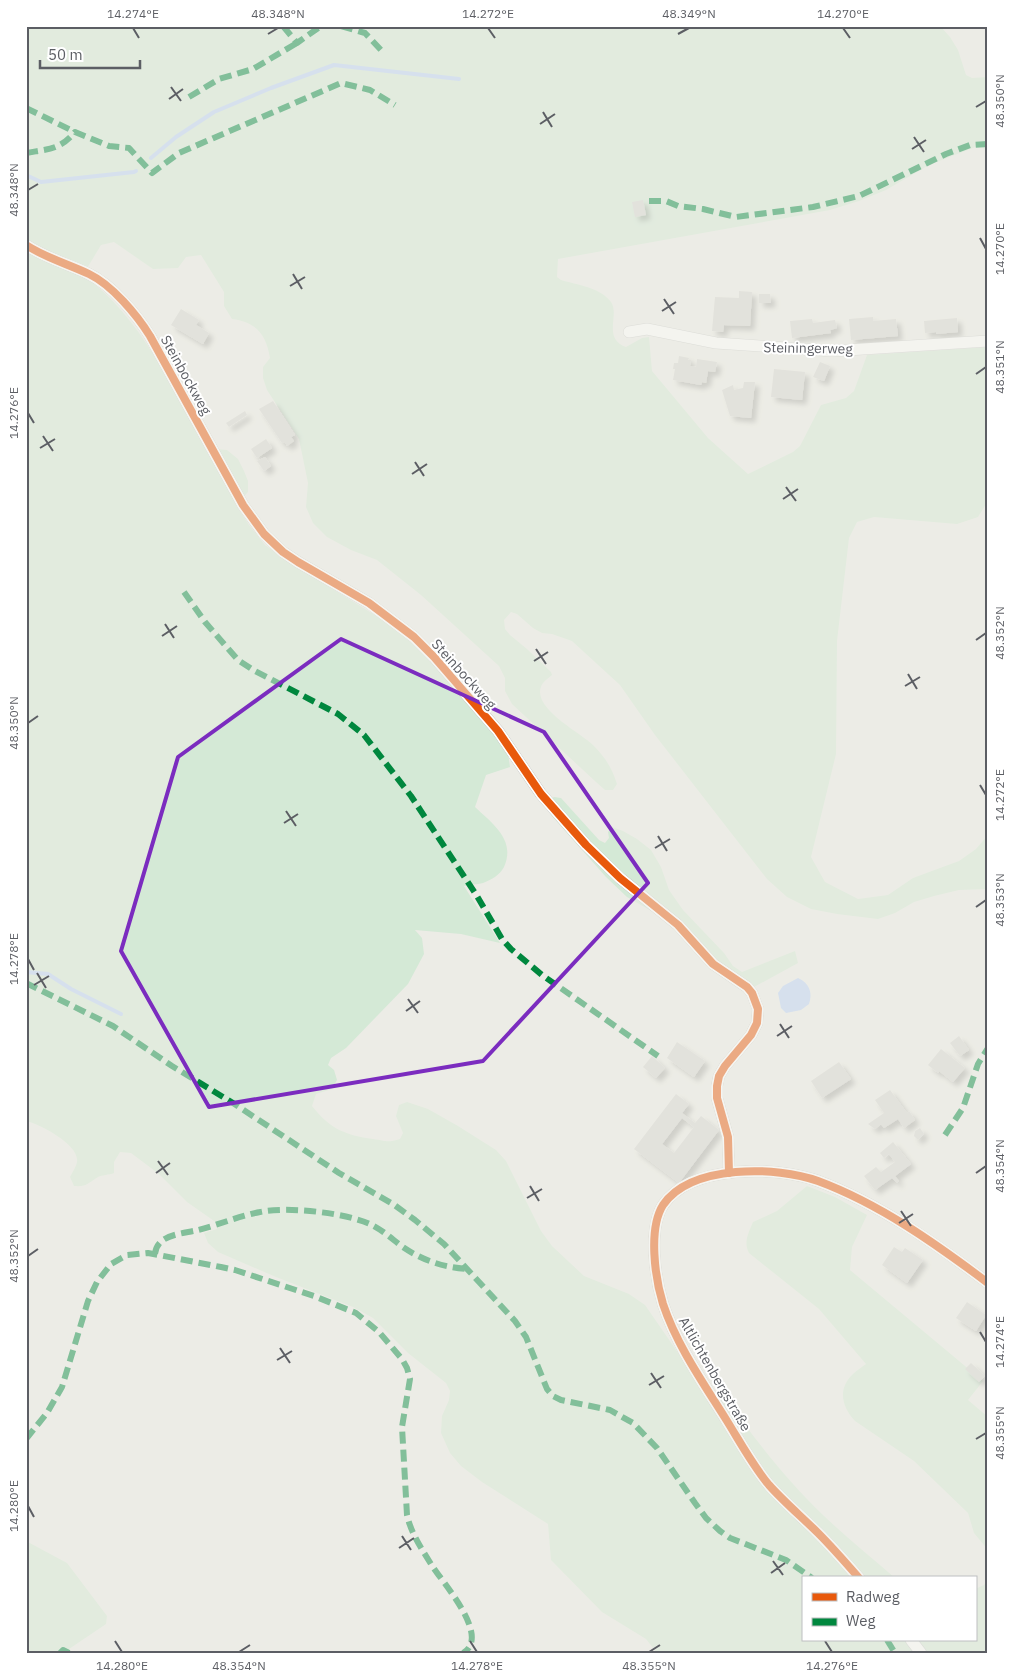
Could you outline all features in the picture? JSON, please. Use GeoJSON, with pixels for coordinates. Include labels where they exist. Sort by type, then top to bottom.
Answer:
{"type":"FeatureCollection","features":[{"type":"Feature","properties":{"kind":"street","name":"Steinbockweg"},"geometry":{"type":"LineString","coordinates":[[26,245],[45,256],[90,274],[108,285],[138,318],[150,336],[243,505],[264,534],[298,562],[369,603],[414,637],[491,722],[541,794],[586,846],[620,878],[678,926],[713,964],[747,987],[752,993],[758,1009],[757,1023],[751,1035],[722,1070],[717,1086],[718,1104],[727,1133],[729,1172]]}},
{"type":"Feature","properties":{"kind":"street","name":"Steiningerweg"},"geometry":{"type":"LineString","coordinates":[[629,332],[647,329],[716,343],[832,351],[988,341]]}},
{"type":"Feature","properties":{"kind":"street","name":"Altlichtenbergstraße"},"geometry":{"type":"LineString","coordinates":[[858,1576],[830,1545],[778,1495],[759,1472],[689,1358],[663,1305],[658,1280],[655,1227],[661,1210],[669,1198],[686,1187],[704,1179],[729,1172],[780,1172],[807,1178],[822,1183],[896,1220],[988,1283]]}},
{"type":"Feature","properties":{"kind":"street"},"geometry":{"type":"LineString","coordinates":[[913,1642],[921,1653]]}},
{"type":"Feature","properties":{"kind":"highlighted area"},"geometry":{"type":"Polygon","coordinates":[[[341,639],[544,732],[648,883],[483,1061],[209,1107],[121,951],[178,757],[341,639]]]}},
{"type":"Feature","properties":{"kind":"green space"},"geometry":{"type":"Polygon","coordinates":[[[26,26],[940,26],[958,50],[966,75],[972,78],[988,77],[988,150],[978,146],[929,165],[886,190],[830,210],[558,259],[557,277],[561,280],[595,290],[611,302],[614,313],[613,332],[619,343],[626,347],[642,338],[649,337],[652,371],[708,438],[748,474],[793,452],[800,446],[821,405],[846,398],[854,391],[867,355],[988,347],[988,501],[978,517],[957,524],[874,517],[857,522],[849,538],[837,641],[836,754],[811,857],[825,882],[858,899],[888,895],[913,878],[959,861],[976,849],[988,835],[988,889],[959,890],[934,896],[914,902],[895,913],[878,919],[811,909],[787,897],[767,879],[655,735],[620,685],[572,641],[552,634],[542,633],[517,614],[511,612],[504,620],[505,629],[551,672],[552,675],[543,683],[540,692],[542,701],[557,718],[593,745],[610,768],[617,784],[613,790],[605,790],[512,704],[505,691],[505,678],[499,666],[421,595],[377,560],[351,550],[327,537],[313,523],[306,507],[308,483],[299,439],[267,390],[263,378],[263,367],[270,358],[266,342],[254,326],[232,319],[224,306],[224,292],[201,255],[186,257],[178,268],[153,269],[114,242],[101,245],[83,275],[104,292],[139,332],[167,377],[206,448],[227,450],[238,459],[248,481],[248,492],[236,505],[265,545],[391,625],[422,651],[488,726],[508,753],[510,767],[486,775],[475,807],[495,826],[505,841],[507,857],[504,867],[498,875],[481,884],[464,886],[500,943],[461,934],[415,930],[422,938],[424,954],[408,984],[346,1048],[331,1058],[328,1065],[334,1070],[337,1080],[332,1089],[316,1094],[312,1106],[325,1120],[339,1130],[354,1135],[389,1141],[400,1139],[403,1133],[396,1116],[399,1105],[407,1102],[428,1109],[496,1150],[506,1161],[541,1231],[552,1246],[584,1276],[629,1294],[645,1305],[710,1399],[725,1398],[771,1459],[809,1502],[893,1576],[802,1576],[802,1642],[976,1642],[976,1589],[984,1585],[988,1578],[988,1653],[657,1653],[646,1639],[602,1612],[551,1560],[548,1524],[482,1482],[461,1466],[450,1453],[441,1433],[442,1416],[449,1400],[450,1391],[446,1383],[408,1353],[373,1318],[353,1307],[218,1252],[208,1243],[204,1233],[217,1229],[217,1223],[187,1202],[159,1174],[131,1153],[120,1152],[114,1162],[114,1173],[98,1177],[85,1185],[74,1186],[70,1177],[77,1162],[76,1155],[72,1149],[58,1136],[26,1121],[26,26]]]}},
{"type":"Feature","properties":{"kind":"green space"},"geometry":{"type":"Polygon","coordinates":[[[554,797],[561,798],[599,840],[605,843],[609,838],[608,832],[612,827],[637,839],[651,850],[661,867],[669,890],[683,910],[724,953],[733,966],[742,972],[795,951],[798,963],[754,987],[717,962],[669,919],[627,897],[606,877],[551,815],[547,807],[549,800],[554,797]]]}},
{"type":"Feature","properties":{"kind":"green space"},"geometry":{"type":"Polygon","coordinates":[[[807,1186],[835,1197],[867,1215],[852,1247],[850,1270],[983,1381],[968,1400],[988,1417],[988,1550],[974,1533],[968,1513],[914,1461],[855,1421],[844,1404],[843,1392],[848,1380],[866,1364],[819,1309],[749,1253],[747,1249],[748,1233],[753,1222],[777,1211],[807,1186]]]}},
{"type":"Feature","properties":{"kind":"green space"},"geometry":{"type":"Polygon","coordinates":[[[26,1541],[67,1563],[107,1616],[106,1624],[69,1649],[72,1653],[26,1653],[26,1541]]]}},
{"type":"Feature","properties":{"kind":"water"},"geometry":{"type":"Polygon","coordinates":[[[798,978],[805,982],[809,988],[811,996],[809,1004],[801,1010],[786,1013],[781,1008],[778,993],[783,986],[798,978]]]}},
{"type":"Feature","properties":{"kind":"building"},"geometry":{"type":"Polygon","coordinates":[[[643,200],[646,215],[635,217],[632,202],[643,200]]]}},
{"type":"Feature","properties":{"kind":"building"},"geometry":{"type":"Polygon","coordinates":[[[739,291],[752,292],[750,326],[724,325],[723,332],[712,331],[715,297],[739,298],[739,291]]]}},
{"type":"Feature","properties":{"kind":"building"},"geometry":{"type":"Polygon","coordinates":[[[759,294],[770,294],[771,303],[759,303],[759,294]]]}},
{"type":"Feature","properties":{"kind":"building"},"geometry":{"type":"Polygon","coordinates":[[[181,309],[199,320],[196,325],[209,333],[203,344],[171,325],[181,309]]]}},
{"type":"Feature","properties":{"kind":"building"},"geometry":{"type":"Polygon","coordinates":[[[873,317],[873,321],[896,319],[898,336],[851,340],[849,319],[873,317]]]}},
{"type":"Feature","properties":{"kind":"building"},"geometry":{"type":"Polygon","coordinates":[[[957,318],[958,332],[925,333],[924,321],[957,318]]]}},
{"type":"Feature","properties":{"kind":"building"},"geometry":{"type":"Polygon","coordinates":[[[812,319],[813,323],[835,320],[837,328],[830,330],[831,333],[792,338],[790,321],[812,319]]]}},
{"type":"Feature","properties":{"kind":"building"},"geometry":{"type":"Polygon","coordinates":[[[679,356],[689,358],[688,360],[691,360],[690,366],[696,367],[697,359],[717,362],[715,372],[708,371],[706,383],[702,382],[701,385],[673,380],[674,363],[678,363],[679,356]]]}},
{"type":"Feature","properties":{"kind":"building"},"geometry":{"type":"Polygon","coordinates":[[[820,362],[830,366],[824,381],[813,377],[820,362]]]}},
{"type":"Feature","properties":{"kind":"building"},"geometry":{"type":"Polygon","coordinates":[[[774,369],[805,372],[802,400],[771,397],[774,369]]]}},
{"type":"Feature","properties":{"kind":"building"},"geometry":{"type":"Polygon","coordinates":[[[744,382],[755,382],[751,418],[730,416],[722,390],[733,385],[734,390],[743,388],[744,382]]]}},
{"type":"Feature","properties":{"kind":"building"},"geometry":{"type":"Polygon","coordinates":[[[273,401],[295,435],[291,437],[294,441],[287,446],[285,442],[282,443],[259,409],[273,401]]]}},
{"type":"Feature","properties":{"kind":"building"},"geometry":{"type":"Polygon","coordinates":[[[245,411],[247,415],[229,427],[226,423],[245,411]]]}},
{"type":"Feature","properties":{"kind":"building"},"geometry":{"type":"Polygon","coordinates":[[[266,439],[272,448],[257,458],[251,449],[266,439]]]}},
{"type":"Feature","properties":{"kind":"building"},"geometry":{"type":"Polygon","coordinates":[[[265,457],[271,466],[264,471],[257,461],[265,457]]]}},
{"type":"Feature","properties":{"kind":"building"},"geometry":{"type":"Polygon","coordinates":[[[959,1036],[969,1050],[960,1056],[950,1043],[959,1036]]]}},
{"type":"Feature","properties":{"kind":"building"},"geometry":{"type":"Polygon","coordinates":[[[677,1042],[705,1061],[694,1077],[667,1058],[677,1042]]]}},
{"type":"Feature","properties":{"kind":"building"},"geometry":{"type":"Polygon","coordinates":[[[941,1049],[965,1068],[953,1082],[928,1065],[941,1049]]]}},
{"type":"Feature","properties":{"kind":"building"},"geometry":{"type":"Polygon","coordinates":[[[652,1056],[665,1068],[656,1078],[643,1067],[652,1056]]]}},
{"type":"Feature","properties":{"kind":"building"},"geometry":{"type":"Polygon","coordinates":[[[839,1062],[851,1079],[822,1098],[811,1081],[839,1062]]]}},
{"type":"Feature","properties":{"kind":"building"},"geometry":{"type":"Polygon","coordinates":[[[890,1090],[907,1113],[909,1111],[915,1120],[904,1128],[898,1119],[884,1128],[881,1124],[875,1129],[868,1124],[884,1113],[875,1100],[890,1090]]]}},
{"type":"Feature","properties":{"kind":"building"},"geometry":{"type":"Polygon","coordinates":[[[676,1094],[689,1104],[682,1113],[695,1123],[701,1116],[719,1130],[679,1183],[634,1149],[676,1094]],[[682,1118],[662,1144],[674,1153],[694,1127],[682,1118]]]}},
{"type":"Feature","properties":{"kind":"building"},"geometry":{"type":"Polygon","coordinates":[[[920,1128],[924,1134],[918,1140],[914,1136],[915,1131],[920,1128]]]}},
{"type":"Feature","properties":{"kind":"building"},"geometry":{"type":"Polygon","coordinates":[[[893,1142],[911,1164],[895,1176],[899,1181],[897,1183],[892,1178],[875,1190],[864,1176],[876,1167],[881,1172],[895,1162],[889,1154],[884,1158],[880,1153],[893,1142]]]}},
{"type":"Feature","properties":{"kind":"building"},"geometry":{"type":"Polygon","coordinates":[[[894,1247],[902,1252],[905,1248],[923,1260],[907,1283],[882,1265],[894,1247]]]}},
{"type":"Feature","properties":{"kind":"building"},"geometry":{"type":"Polygon","coordinates":[[[967,1302],[986,1315],[976,1331],[956,1318],[967,1302]]]}},
{"type":"Feature","properties":{"kind":"building"},"geometry":{"type":"Polygon","coordinates":[[[971,1363],[985,1376],[979,1382],[965,1369],[971,1363]]]}},
{"type":"Feature","properties":{"kind":"waterway"},"geometry":{"type":"LineString","coordinates":[[151,158],[176,137],[214,112],[271,88],[334,65],[459,79]]}},
{"type":"Feature","properties":{"kind":"waterway"},"geometry":{"type":"LineString","coordinates":[[26,175],[41,182],[136,171]]}},
{"type":"Feature","properties":{"kind":"waterway"},"geometry":{"type":"LineString","coordinates":[[26,972],[48,974],[71,989],[121,1014]]}},
{"type":"Feature","properties":{"kind":"marked path"},"geometry":{"type":"LineString","coordinates":[[283,26],[297,43],[321,26]]}},
{"type":"Feature","properties":{"kind":"marked path"},"geometry":{"type":"LineString","coordinates":[[341,26],[365,33],[381,50]]}},
{"type":"Feature","properties":{"kind":"marked path"},"geometry":{"type":"LineString","coordinates":[[189,97],[219,79],[253,69],[297,43]]}},
{"type":"Feature","properties":{"kind":"marked path"},"geometry":{"type":"LineString","coordinates":[[26,153],[59,146],[75,132],[109,146],[129,148],[152,173],[179,153],[341,83],[370,90],[395,105]]}},
{"type":"Feature","properties":{"kind":"marked path"},"geometry":{"type":"LineString","coordinates":[[26,108],[75,132]]}},
{"type":"Feature","properties":{"kind":"marked path"},"geometry":{"type":"LineString","coordinates":[[649,201],[666,201],[678,206],[703,209],[736,217],[813,207],[859,196],[946,154],[970,145],[988,144]]}},
{"type":"Feature","properties":{"kind":"marked path"},"geometry":{"type":"LineString","coordinates":[[184,592],[205,622],[238,660],[255,671],[338,714],[364,735],[411,796],[477,896],[502,939],[511,949],[542,975],[658,1056]]}},
{"type":"Feature","properties":{"kind":"marked path"},"geometry":{"type":"LineString","coordinates":[[26,983],[113,1026],[172,1066],[233,1103],[339,1173],[393,1204],[415,1220],[444,1244],[515,1321],[526,1337],[547,1389],[553,1396],[561,1400],[610,1410],[633,1423],[657,1448],[706,1518],[720,1531],[730,1538],[786,1560],[809,1576]]}},
{"type":"Feature","properties":{"kind":"marked path"},"geometry":{"type":"LineString","coordinates":[[945,1135],[963,1108],[978,1064],[988,1048]]}},
{"type":"Feature","properties":{"kind":"marked path"},"geometry":{"type":"LineString","coordinates":[[155,1254],[160,1242],[171,1236],[260,1212],[301,1210],[333,1214],[361,1221],[376,1227],[400,1245],[424,1259],[449,1267],[467,1269]]}},
{"type":"Feature","properties":{"kind":"marked path"},"geometry":{"type":"LineString","coordinates":[[26,1439],[47,1413],[62,1387],[88,1301],[97,1282],[111,1264],[127,1255],[148,1253],[235,1270],[314,1296],[356,1313],[379,1332],[402,1359],[407,1368],[410,1379],[402,1427],[407,1515],[420,1546],[462,1608],[468,1622],[472,1634],[470,1645],[463,1653]]}},
{"type":"Feature","properties":{"kind":"marked path"},"geometry":{"type":"LineString","coordinates":[[888,1642],[895,1653]]}},
{"type":"Feature","properties":{"kind":"marked path"},"geometry":{"type":"LineString","coordinates":[[60,1653],[63,1650],[69,1653]]}},
{"type":"Feature","properties":{"kind":"cycle path"},"geometry":{"type":"LineString","coordinates":[[26,245],[41,254],[98,279],[123,301],[150,336],[243,505],[264,534],[283,552],[369,603],[414,637],[434,657],[498,731],[541,794],[586,845],[620,878],[678,925],[713,964],[747,987],[752,993],[758,1009],[757,1023],[751,1035],[725,1066],[719,1076],[717,1086],[717,1098],[728,1137],[729,1173]]}},
{"type":"Feature","properties":{"kind":"cycle path"},"geometry":{"type":"LineString","coordinates":[[857,1576],[824,1539],[763,1478],[683,1350],[663,1304],[658,1281],[654,1254],[658,1215],[663,1205],[676,1192],[693,1182],[714,1175],[758,1171],[801,1176],[841,1190],[885,1213],[928,1240],[988,1283]]}}]}
